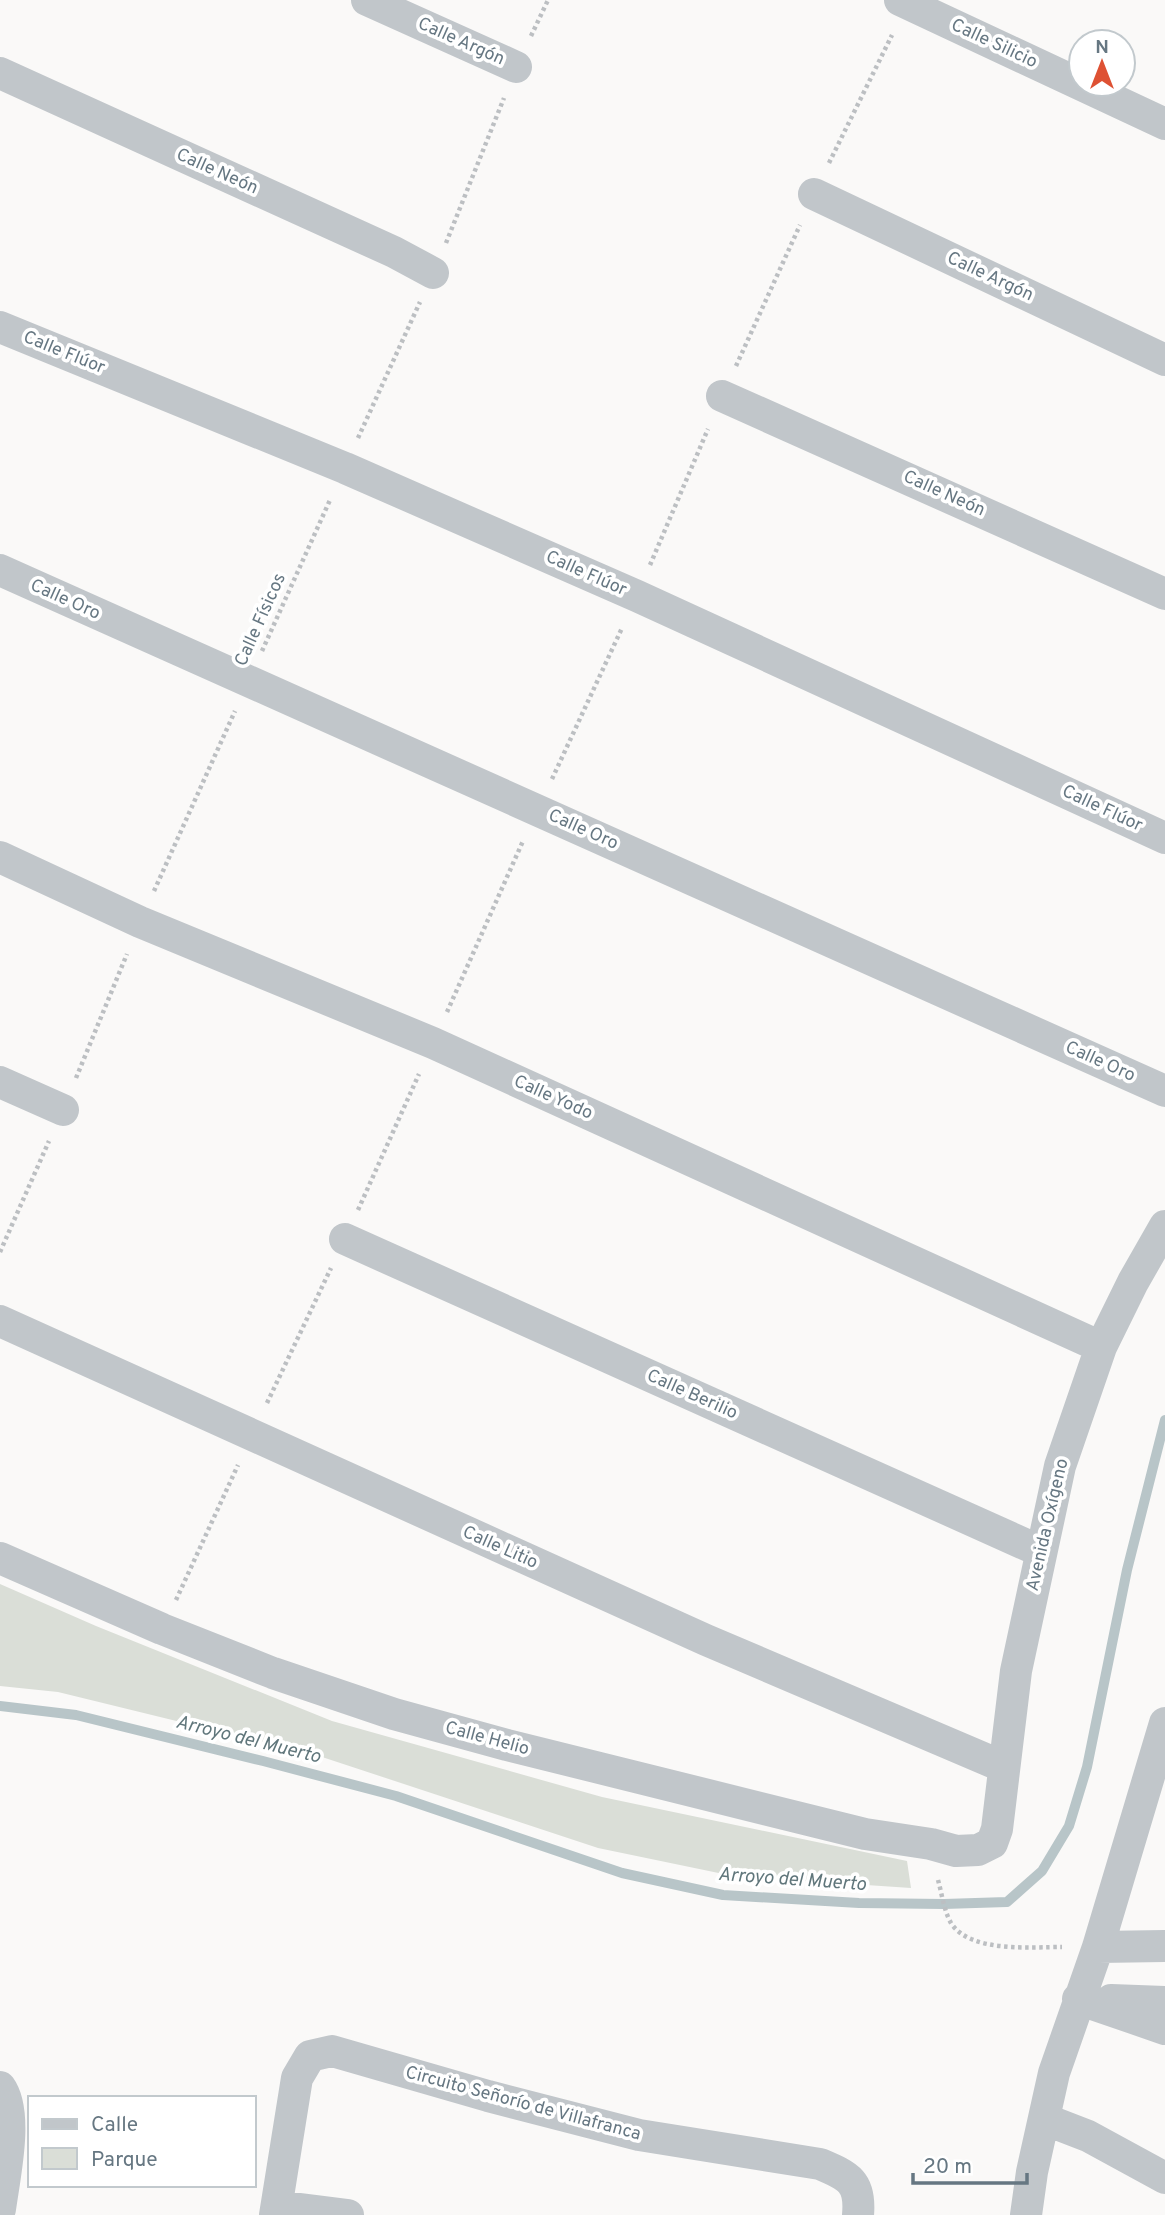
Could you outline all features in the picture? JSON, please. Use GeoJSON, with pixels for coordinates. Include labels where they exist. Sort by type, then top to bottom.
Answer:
{"type":"FeatureCollection","features":[{"type":"Feature","properties":{"kind":"street","name":"Calle Argón"},"geometry":{"type":"LineString","coordinates":[[367,0],[516,67]]}},
{"type":"Feature","properties":{"kind":"street","name":"Calle Silicio"},"geometry":{"type":"LineString","coordinates":[[900,0],[1165,124]]}},
{"type":"Feature","properties":{"kind":"street","name":"Calle Neón"},"geometry":{"type":"LineString","coordinates":[[0,73],[394,252],[433,273]]}},
{"type":"Feature","properties":{"kind":"street","name":"Calle Argón"},"geometry":{"type":"LineString","coordinates":[[814,194],[1165,360]]}},
{"type":"Feature","properties":{"kind":"street","name":"Calle Flúor"},"geometry":{"type":"LineString","coordinates":[[0,327],[345,468],[649,601],[1165,838]]}},
{"type":"Feature","properties":{"kind":"street","name":"Calle Neón"},"geometry":{"type":"LineString","coordinates":[[722,396],[1165,594]]}},
{"type":"Feature","properties":{"kind":"street","name":"Calle Oro"},"geometry":{"type":"LineString","coordinates":[[0,570],[247,683],[550,815],[1165,1091]]}},
{"type":"Feature","properties":{"kind":"street","name":"Calle Yodo"},"geometry":{"type":"LineString","coordinates":[[0,857],[141,922],[433,1043],[1101,1347]]}},
{"type":"Feature","properties":{"kind":"street"},"geometry":{"type":"LineString","coordinates":[[0,1082],[63,1110]]}},
{"type":"Feature","properties":{"kind":"street","name":"Avenida Oxígeno"},"geometry":{"type":"LineString","coordinates":[[992,1843],[1001,1808],[1016,1671],[1060,1466],[1101,1347],[1133,1282],[1165,1226]]}},
{"type":"Feature","properties":{"kind":"street","name":"Calle Berilio"},"geometry":{"type":"LineString","coordinates":[[345,1240],[1040,1551]]}},
{"type":"Feature","properties":{"kind":"street","name":"Calle Litio"},"geometry":{"type":"LineString","coordinates":[[0,1321],[706,1640],[1004,1767]]}},
{"type":"Feature","properties":{"kind":"street","name":"Calle Helio"},"geometry":{"type":"LineString","coordinates":[[0,1558],[162,1629],[261,1668],[394,1714],[507,1745],[865,1834],[931,1844],[956,1851],[978,1850],[992,1843]]}},
{"type":"Feature","properties":{"kind":"street"},"geometry":{"type":"LineString","coordinates":[[1026,2215],[1032,2172],[1054,2073],[1098,1947],[1165,1723]]}},
{"type":"Feature","properties":{"kind":"street"},"geometry":{"type":"LineString","coordinates":[[1098,1947],[1165,1946]]}},
{"type":"Feature","properties":{"kind":"street"},"geometry":{"type":"LineString","coordinates":[[1078,1999],[1165,2002]]}},
{"type":"Feature","properties":{"kind":"street"},"geometry":{"type":"LineString","coordinates":[[1078,1999],[1165,2029]]}},
{"type":"Feature","properties":{"kind":"street","name":"Circuito Señorío de Villafranca"},"geometry":{"type":"LineString","coordinates":[[348,2215],[276,2210],[297,2078],[310,2056],[332,2051],[488,2096],[639,2135],[820,2164],[844,2174],[854,2182],[858,2215]]}},
{"type":"Feature","properties":{"kind":"street"},"geometry":{"type":"LineString","coordinates":[[0,2087],[6,2099],[9,2117],[0,2209]]}},
{"type":"Feature","properties":{"kind":"street"},"geometry":{"type":"LineString","coordinates":[[1044,2119],[1088,2136],[1165,2178]]}},
{"type":"Feature","properties":{"kind":"path","name":"Calle Físicos"},"geometry":{"type":"LineString","coordinates":[[0,1252],[63,1110],[141,922],[433,273],[516,67],[548,0]]}},
{"type":"Feature","properties":{"kind":"path"},"geometry":{"type":"LineString","coordinates":[[935,1870],[949,1920],[963,1935],[990,1944],[1017,1947],[1098,1947]]}},
{"type":"Feature","properties":{"kind":"green space"},"geometry":{"type":"Polygon","coordinates":[[[0,1584],[96,1626],[332,1721],[602,1797],[907,1861],[911,1888],[733,1876],[598,1848],[319,1756],[58,1692],[0,1686],[0,1584]]]}},
{"type":"Feature","properties":{"kind":"waterway","name":"Arroyo del Muerto"},"geometry":{"type":"LineString","coordinates":[[0,1706],[76,1715],[263,1761],[396,1796],[622,1873],[723,1895],[859,1903],[1007,1902],[1042,1871],[1069,1826],[1087,1767],[1127,1570],[1165,1420]]}}]}
